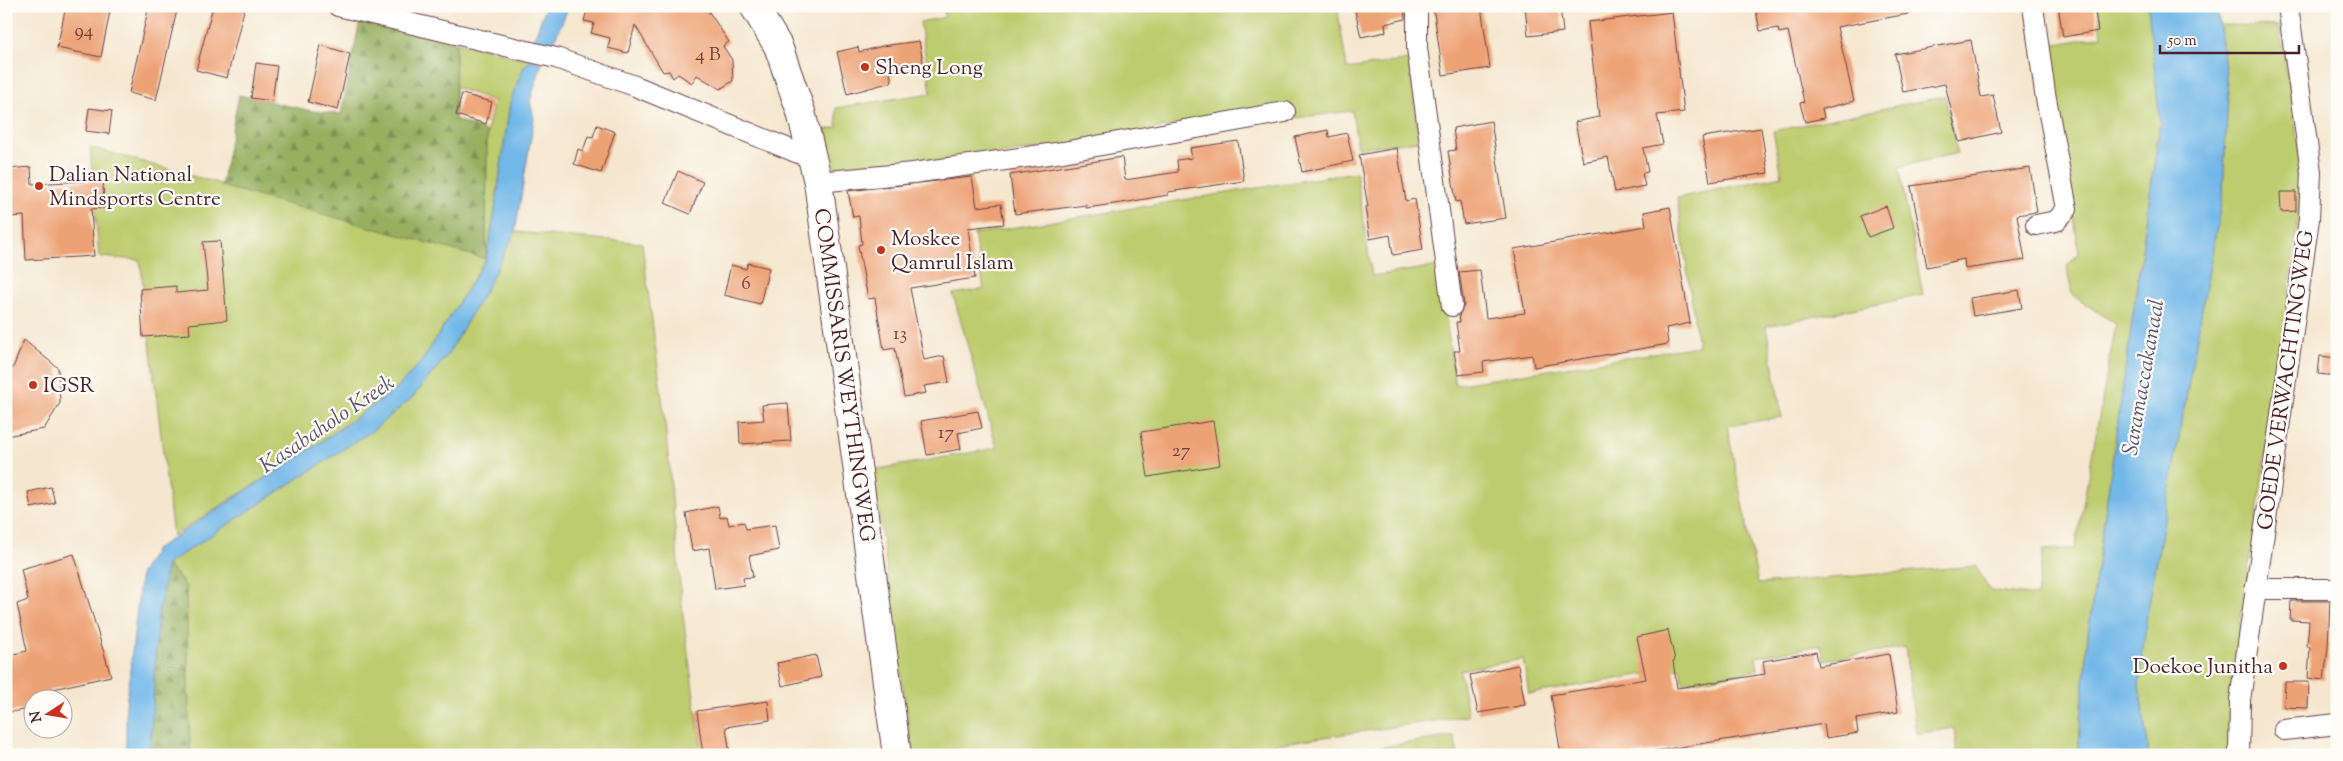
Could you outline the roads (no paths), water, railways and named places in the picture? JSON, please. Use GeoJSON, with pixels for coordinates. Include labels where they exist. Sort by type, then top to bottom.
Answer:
{"type":"FeatureCollection","features":[{"type":"Feature","properties":{"kind":"main road","name":"COMMISSARIS WEYTHINGWEG"},"geometry":{"type":"LineString","coordinates":[[754,6],[778,46],[801,112],[816,170],[897,755]]}},
{"type":"Feature","properties":{"kind":"street"},"geometry":{"type":"LineString","coordinates":[[338,6],[556,58],[635,86],[816,170],[913,173],[1063,152],[1285,112]]}},
{"type":"Feature","properties":{"kind":"street"},"geometry":{"type":"LineString","coordinates":[[1417,6],[1417,48],[1452,306]]}},
{"type":"Feature","properties":{"kind":"street"},"geometry":{"type":"LineString","coordinates":[[2033,6],[2045,94],[2066,209],[2056,220],[2036,224]]}},
{"type":"Feature","properties":{"kind":"street","name":"GOEDE VERWACHTINGWEG"},"geometry":{"type":"LineString","coordinates":[[2239,755],[2240,700],[2309,218],[2311,172],[2288,6]]}},
{"type":"Feature","properties":{"kind":"street"},"geometry":{"type":"LineString","coordinates":[[2255,589],[2337,589]]}},
{"type":"Feature","properties":{"kind":"street"},"geometry":{"type":"LineString","coordinates":[[2284,730],[2337,724]]}},
{"type":"Feature","properties":{"kind":"water"},"geometry":{"type":"Polygon","coordinates":[[[546,6],[569,6],[550,50],[532,45],[546,6]]]}},
{"type":"Feature","properties":{"kind":"water","name":"Saramaccakanaal"},"geometry":{"type":"Polygon","coordinates":[[[2148,6],[2217,6],[2228,94],[2223,192],[2147,615],[2139,684],[2149,755],[2078,755],[2088,634],[2160,123],[2148,6]]]}},
{"type":"Feature","properties":{"kind":"water"},"geometry":{"type":"Polygon","coordinates":[[[532,60],[542,63],[530,101],[534,119],[515,232],[486,289],[448,354],[413,397],[373,430],[167,564],[157,622],[150,755],[126,755],[126,706],[141,573],[156,549],[312,448],[395,390],[422,361],[486,259],[494,217],[510,102],[524,66],[532,60]]]}},
{"type":"Feature","properties":{"kind":"place","name":"Sheng Long"},"geometry":{"type":"Point","coordinates":[865,67]}},
{"type":"Feature","properties":{"kind":"place","name":"Dalian National Mindsports Centre"},"geometry":{"type":"Point","coordinates":[39,186]}},
{"type":"Feature","properties":{"kind":"place","name":"Moskee Qamrul Islam"},"geometry":{"type":"Point","coordinates":[881,250]}},
{"type":"Feature","properties":{"kind":"place","name":"IGSR"},"geometry":{"type":"Point","coordinates":[33,385]}},
{"type":"Feature","properties":{"kind":"place","name":"Doekoe Junitha"},"geometry":{"type":"Point","coordinates":[2283,666]}},
{"type":"Feature","properties":{"kind":"water label","name":"Kasabaholo Kreek"},"geometry":{"type":"Point","coordinates":[326,423]}}]}
